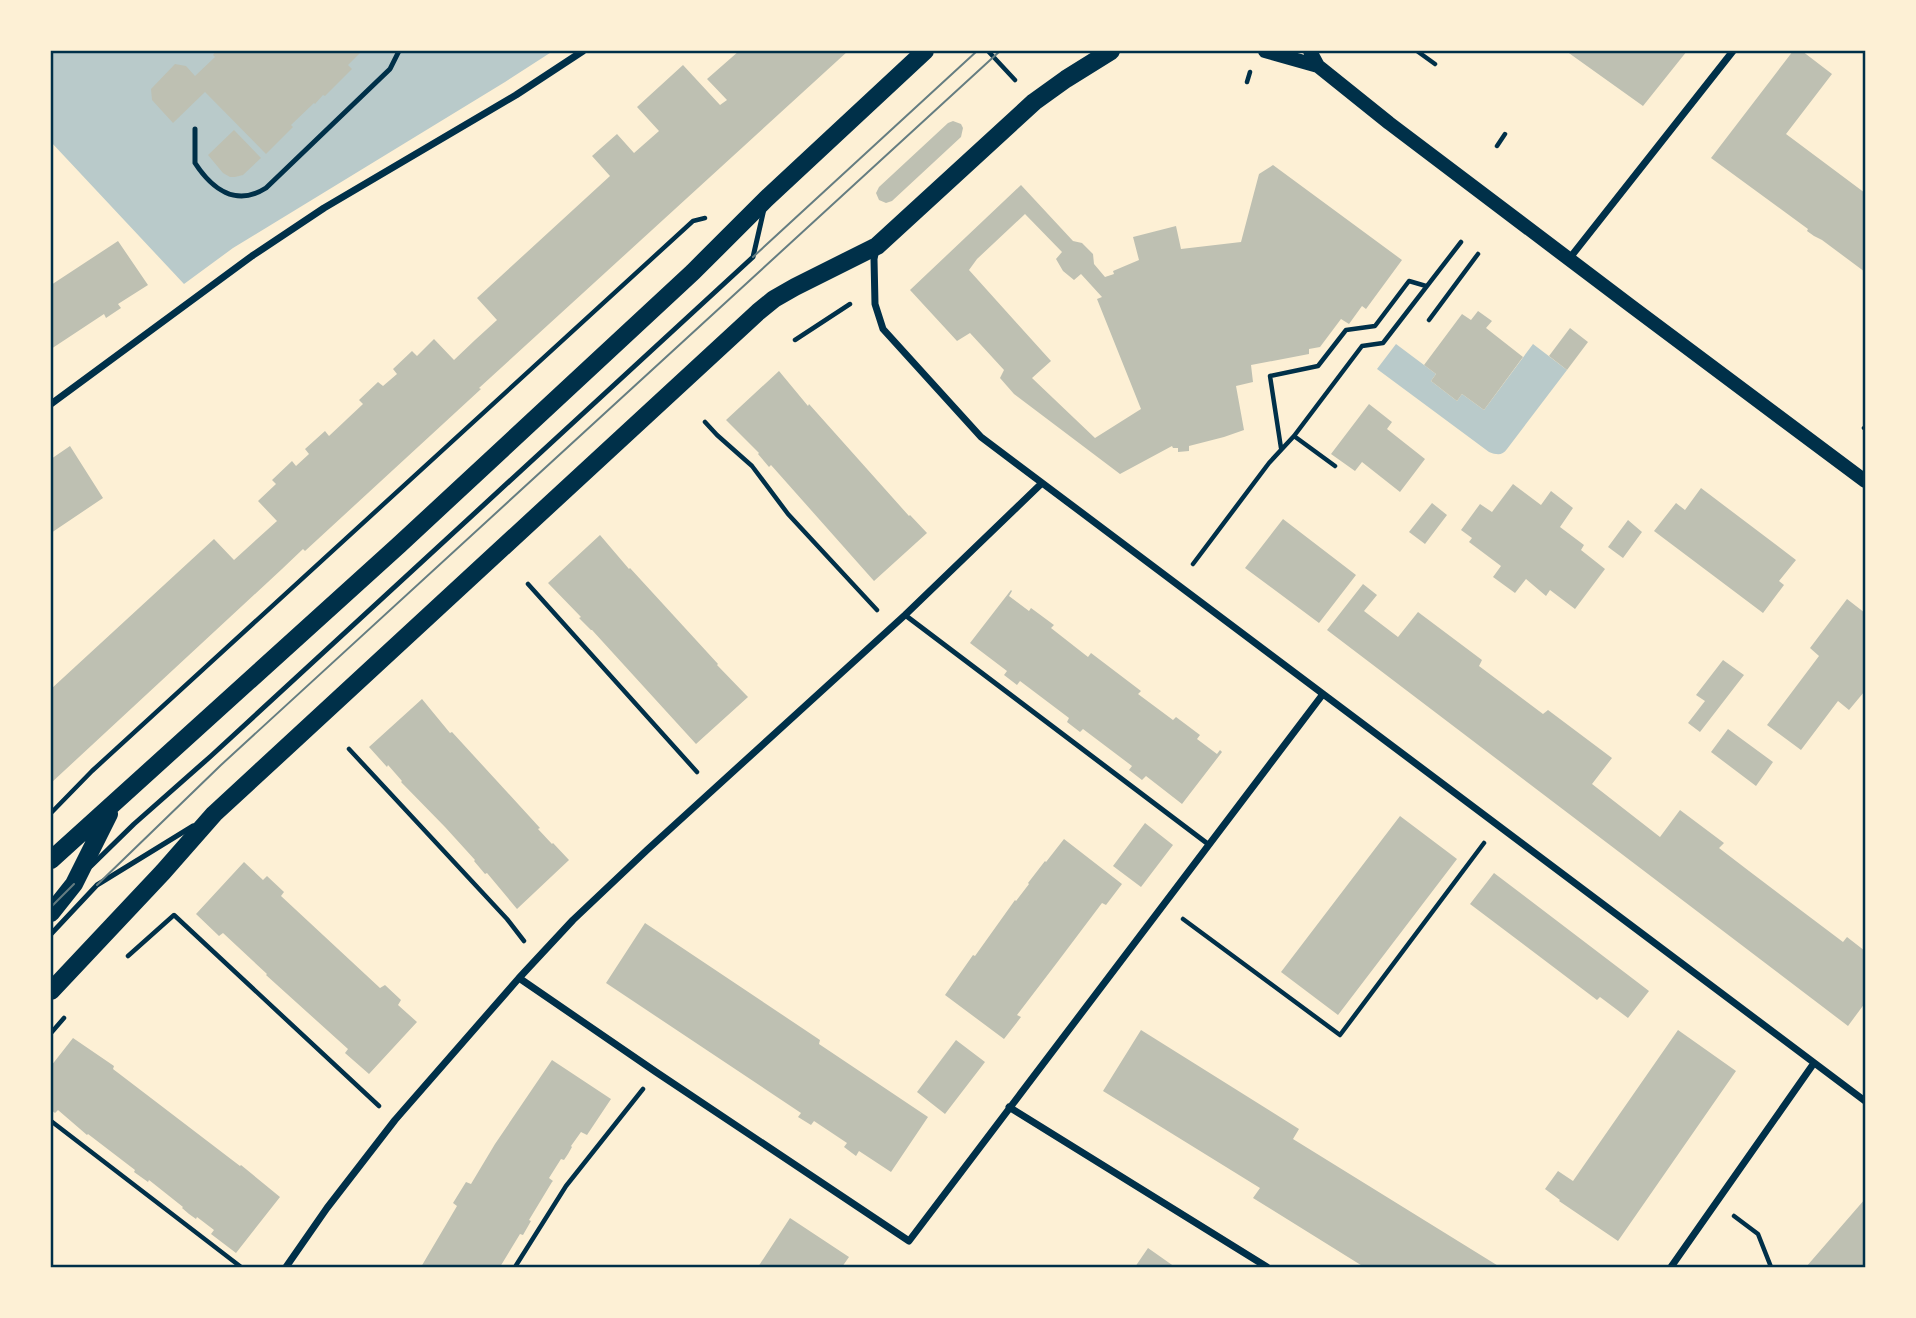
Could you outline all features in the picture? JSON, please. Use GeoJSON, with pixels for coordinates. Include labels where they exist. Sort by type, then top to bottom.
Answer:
{"type":"FeatureCollection","features":[{"type":"Feature","properties":{"kind":"main road"},"geometry":{"type":"LineString","coordinates":[[51,860],[399,545],[683,282],[766,199],[925,51]]}},
{"type":"Feature","properties":{"kind":"main road"},"geometry":{"type":"LineString","coordinates":[[51,991],[214,814],[758,312],[795,287],[877,246],[1034,102],[1111,51]]}},
{"type":"Feature","properties":{"kind":"main road"},"geometry":{"type":"LineString","coordinates":[[1265,51],[1318,66],[1569,259],[1863,474]]}},
{"type":"Feature","properties":{"kind":"main road"},"geometry":{"type":"LineString","coordinates":[[1310,51],[1318,66]]}},
{"type":"Feature","properties":{"kind":"main road"},"geometry":{"type":"LineString","coordinates":[[51,913],[74,884],[114,804]]}},
{"type":"Feature","properties":{"kind":"street"},"geometry":{"type":"LineString","coordinates":[[51,404],[252,256],[324,208],[516,95],[583,51]]}},
{"type":"Feature","properties":{"kind":"street"},"geometry":{"type":"LineString","coordinates":[[1569,259],[1733,51]]}},
{"type":"Feature","properties":{"kind":"street"},"geometry":{"type":"LineString","coordinates":[[877,246],[874,260],[875,304],[883,329],[981,437],[1865,1101]]}},
{"type":"Feature","properties":{"kind":"street"},"geometry":{"type":"LineString","coordinates":[[286,1267],[327,1208],[395,1121],[573,920],[905,615],[1042,483]]}},
{"type":"Feature","properties":{"kind":"street"},"geometry":{"type":"LineString","coordinates":[[519,978],[909,1241],[1323,694]]}},
{"type":"Feature","properties":{"kind":"street"},"geometry":{"type":"LineString","coordinates":[[1671,1267],[1814,1063]]}},
{"type":"Feature","properties":{"kind":"street"},"geometry":{"type":"LineString","coordinates":[[1009,1107],[1267,1267]]}},
{"type":"Feature","properties":{"kind":"lane"},"geometry":{"type":"LineString","coordinates":[[195,129],[194,163],[198,168],[227,193],[243,197],[257,194],[390,69],[399,51]]}},
{"type":"Feature","properties":{"kind":"lane"},"geometry":{"type":"LineString","coordinates":[[74,884],[134,824],[753,257],[766,199]]}},
{"type":"Feature","properties":{"kind":"lane"},"geometry":{"type":"LineString","coordinates":[[905,615],[1208,844]]}},
{"type":"Feature","properties":{"kind":"lane"},"geometry":{"type":"LineString","coordinates":[[51,934],[97,885],[214,814]]}},
{"type":"Feature","properties":{"kind":"path"},"geometry":{"type":"LineString","coordinates":[[988,51],[1022,89]]}},
{"type":"Feature","properties":{"kind":"path"},"geometry":{"type":"LineString","coordinates":[[1417,51],[1435,64]]}},
{"type":"Feature","properties":{"kind":"path"},"geometry":{"type":"LineString","coordinates":[[1497,146],[1505,134]]}},
{"type":"Feature","properties":{"kind":"path"},"geometry":{"type":"LineString","coordinates":[[51,813],[92,771],[662,249],[693,221],[705,218]]}},
{"type":"Feature","properties":{"kind":"path"},"geometry":{"type":"LineString","coordinates":[[1194,564],[1269,463],[1294,436],[1362,346],[1383,343],[1461,242]]}},
{"type":"Feature","properties":{"kind":"path"},"geometry":{"type":"LineString","coordinates":[[1429,320],[1478,254]]}},
{"type":"Feature","properties":{"kind":"path"},"geometry":{"type":"LineString","coordinates":[[1281,449],[1270,376],[1318,366],[1346,330],[1375,326],[1409,281],[1427,286]]}},
{"type":"Feature","properties":{"kind":"path"},"geometry":{"type":"LineString","coordinates":[[795,340],[874,289]]}},
{"type":"Feature","properties":{"kind":"path"},"geometry":{"type":"LineString","coordinates":[[705,422],[752,466],[788,514],[892,627]]}},
{"type":"Feature","properties":{"kind":"path"},"geometry":{"type":"LineString","coordinates":[[1294,436],[1335,466]]}},
{"type":"Feature","properties":{"kind":"path"},"geometry":{"type":"LineString","coordinates":[[528,584],[713,791]]}},
{"type":"Feature","properties":{"kind":"path"},"geometry":{"type":"LineString","coordinates":[[349,749],[507,919],[538,958]]}},
{"type":"Feature","properties":{"kind":"path"},"geometry":{"type":"LineString","coordinates":[[1163,904],[1340,1035],[1497,825]]}},
{"type":"Feature","properties":{"kind":"path"},"geometry":{"type":"LineString","coordinates":[[174,915],[395,1121]]}},
{"type":"Feature","properties":{"kind":"path"},"geometry":{"type":"LineString","coordinates":[[515,1267],[566,1186],[656,1072]]}},
{"type":"Feature","properties":{"kind":"path"},"geometry":{"type":"LineString","coordinates":[[51,1121],[241,1267]]}},
{"type":"Feature","properties":{"kind":"path"},"geometry":{"type":"LineString","coordinates":[[1717,1202],[1758,1234],[1771,1267]]}},
{"type":"Feature","properties":{"kind":"shaded area"},"geometry":{"type":"Polygon","coordinates":[[[51,51],[553,51],[233,248],[184,284],[51,142],[51,51]]]}},
{"type":"Feature","properties":{"kind":"shaded area"},"geometry":{"type":"Polygon","coordinates":[[[1396,344],[1436,374],[1431,381],[1457,401],[1462,394],[1484,410],[1533,344],[1567,370],[1505,451],[1497,454],[1489,452],[1377,369],[1396,344]]]}},
{"type":"Feature","properties":{"kind":"building"},"geometry":{"type":"Polygon","coordinates":[[[216,51],[362,51],[348,65],[352,69],[291,125],[293,127],[266,154],[205,92],[173,123],[152,100],[151,89],[175,64],[186,66],[195,76],[215,57],[213,55],[216,51]]]}},
{"type":"Feature","properties":{"kind":"building"},"geometry":{"type":"Polygon","coordinates":[[[739,51],[848,51],[51,783],[51,689],[214,539],[234,560],[277,521],[258,501],[276,484],[272,480],[292,461],[296,466],[309,454],[305,449],[325,431],[329,436],[363,404],[359,400],[378,382],[383,386],[397,374],[393,369],[412,351],[417,356],[434,339],[454,360],[497,320],[477,298],[610,176],[592,156],[617,134],[634,153],[659,131],[637,107],[683,65],[720,105],[727,100],[707,79],[739,51]]]}},
{"type":"Feature","properties":{"kind":"building"},"geometry":{"type":"Polygon","coordinates":[[[1566,51],[1687,51],[1643,106],[1566,51]]]}},
{"type":"Feature","properties":{"kind":"building"},"geometry":{"type":"Polygon","coordinates":[[[1793,51],[1802,51],[1832,74],[1786,134],[1865,193],[1865,272],[1711,158],[1793,51]]]}},
{"type":"Feature","properties":{"kind":"building"},"geometry":{"type":"Polygon","coordinates":[[[953,121],[961,124],[963,128],[961,137],[892,201],[886,203],[879,200],[876,193],[879,187],[953,121]]]}},
{"type":"Feature","properties":{"kind":"building"},"geometry":{"type":"Polygon","coordinates":[[[234,130],[261,158],[243,175],[230,177],[223,173],[208,155],[234,130]]]}},
{"type":"Feature","properties":{"kind":"building"},"geometry":{"type":"Polygon","coordinates":[[[1273,165],[1402,260],[1366,309],[1362,306],[1349,324],[1341,319],[1320,347],[1309,349],[1309,354],[1251,365],[1253,382],[1236,386],[1244,430],[1189,446],[1189,451],[1178,452],[1178,448],[1172,446],[1120,474],[1014,394],[1000,378],[1004,370],[970,333],[957,341],[910,290],[1021,185],[1073,241],[1082,243],[1093,254],[1094,264],[1105,277],[1139,260],[1133,237],[1176,226],[1181,249],[1241,242],[1259,174],[1273,165]],[[1025,214],[977,259],[969,270],[1051,361],[1032,378],[1095,438],[1141,409],[1097,299],[1102,297],[1081,274],[1074,280],[1063,271],[1056,259],[1062,252],[1025,214]]]}},
{"type":"Feature","properties":{"kind":"building"},"geometry":{"type":"Polygon","coordinates":[[[118,241],[148,285],[118,304],[121,308],[106,318],[104,314],[51,349],[51,285],[118,241]]]}},
{"type":"Feature","properties":{"kind":"building"},"geometry":{"type":"Polygon","coordinates":[[[1478,311],[1492,321],[1486,328],[1523,357],[1484,410],[1462,394],[1457,401],[1431,381],[1436,374],[1424,365],[1462,314],[1471,320],[1478,311]]]}},
{"type":"Feature","properties":{"kind":"building"},"geometry":{"type":"Polygon","coordinates":[[[1570,328],[1588,342],[1567,370],[1549,356],[1570,328]]]}},
{"type":"Feature","properties":{"kind":"building"},"geometry":{"type":"Polygon","coordinates":[[[779,371],[808,406],[809,404],[927,533],[874,581],[771,465],[769,467],[726,420],[779,371]]]}},
{"type":"Feature","properties":{"kind":"building"},"geometry":{"type":"Polygon","coordinates":[[[1369,404],[1392,422],[1387,429],[1425,459],[1400,492],[1362,462],[1355,471],[1331,454],[1369,404]]]}},
{"type":"Feature","properties":{"kind":"building"},"geometry":{"type":"Polygon","coordinates":[[[70,446],[103,498],[51,533],[51,459],[70,446]]]}},
{"type":"Feature","properties":{"kind":"building"},"geometry":{"type":"Polygon","coordinates":[[[1513,484],[1541,505],[1551,491],[1573,508],[1560,527],[1584,545],[1581,550],[1605,569],[1575,609],[1550,590],[1546,596],[1526,579],[1515,593],[1493,577],[1501,566],[1469,542],[1472,538],[1461,530],[1480,504],[1492,512],[1513,484]]]}},
{"type":"Feature","properties":{"kind":"building"},"geometry":{"type":"Polygon","coordinates":[[[1701,488],[1796,560],[1779,581],[1784,585],[1763,613],[1654,531],[1676,503],[1685,510],[1701,488]]]}},
{"type":"Feature","properties":{"kind":"building"},"geometry":{"type":"Polygon","coordinates":[[[1432,503],[1447,515],[1425,544],[1409,532],[1432,503]]]}},
{"type":"Feature","properties":{"kind":"building"},"geometry":{"type":"Polygon","coordinates":[[[1283,519],[1356,575],[1319,623],[1245,568],[1283,519]]]}},
{"type":"Feature","properties":{"kind":"building"},"geometry":{"type":"Polygon","coordinates":[[[1628,520],[1642,532],[1623,558],[1608,547],[1628,520]]]}},
{"type":"Feature","properties":{"kind":"building"},"geometry":{"type":"Polygon","coordinates":[[[600,535],[748,697],[696,744],[548,583],[600,535]]]}},
{"type":"Feature","properties":{"kind":"building"},"geometry":{"type":"Polygon","coordinates":[[[1363,584],[1377,595],[1364,611],[1398,637],[1418,612],[1482,660],[1479,666],[1543,714],[1548,710],[1612,758],[1592,784],[1660,837],[1680,810],[1724,843],[1719,848],[1749,871],[1843,942],[1847,937],[1865,951],[1865,1003],[1848,1026],[1327,630],[1363,584]]]}},
{"type":"Feature","properties":{"kind":"building"},"geometry":{"type":"Polygon","coordinates":[[[1011,590],[1009,596],[1054,625],[1051,628],[1088,657],[1091,653],[1141,691],[1138,694],[1173,720],[1176,717],[1200,735],[1197,739],[1217,754],[1220,750],[1222,752],[1182,804],[1146,776],[1142,780],[1129,770],[1132,766],[1083,729],[1080,732],[1067,722],[1069,718],[1020,681],[1017,685],[1004,675],[1007,671],[970,643],[1011,590]]]}},
{"type":"Feature","properties":{"kind":"building"},"geometry":{"type":"Polygon","coordinates":[[[1847,599],[1865,613],[1865,693],[1849,710],[1838,701],[1801,750],[1767,725],[1819,656],[1810,648],[1847,599]]]}},
{"type":"Feature","properties":{"kind":"building"},"geometry":{"type":"Polygon","coordinates":[[[1723,660],[1744,675],[1700,732],[1688,723],[1705,701],[1696,695],[1723,660]]]}},
{"type":"Feature","properties":{"kind":"building"},"geometry":{"type":"Polygon","coordinates":[[[422,699],[450,733],[452,732],[569,860],[517,909],[445,827],[369,747],[422,699]]]}},
{"type":"Feature","properties":{"kind":"building"},"geometry":{"type":"Polygon","coordinates":[[[1728,729],[1773,762],[1756,786],[1711,752],[1728,729]]]}},
{"type":"Feature","properties":{"kind":"building"},"geometry":{"type":"Polygon","coordinates":[[[1400,816],[1457,859],[1338,1015],[1281,972],[1400,816]]]}},
{"type":"Feature","properties":{"kind":"building"},"geometry":{"type":"Polygon","coordinates":[[[1145,823],[1173,845],[1141,887],[1113,866],[1145,823]]]}},
{"type":"Feature","properties":{"kind":"building"},"geometry":{"type":"Polygon","coordinates":[[[1064,839],[1122,884],[1106,905],[1102,903],[1017,1015],[1021,1017],[1004,1039],[945,995],[1064,839]]]}},
{"type":"Feature","properties":{"kind":"building"},"geometry":{"type":"Polygon","coordinates":[[[244,862],[263,880],[267,876],[284,892],[281,896],[380,988],[385,985],[401,1000],[398,1005],[417,1022],[369,1074],[345,1053],[348,1049],[223,933],[219,936],[196,914],[244,862]]]}},
{"type":"Feature","properties":{"kind":"building"},"geometry":{"type":"Polygon","coordinates":[[[1494,873],[1649,991],[1628,1018],[1600,997],[1597,1000],[1470,904],[1494,873]]]}},
{"type":"Feature","properties":{"kind":"building"},"geometry":{"type":"Polygon","coordinates":[[[645,923],[820,1040],[819,1044],[928,1117],[891,1172],[859,1151],[856,1156],[844,1147],[847,1143],[814,1121],[811,1125],[798,1117],[801,1113],[606,983],[645,923]]]}},
{"type":"Feature","properties":{"kind":"building"},"geometry":{"type":"Polygon","coordinates":[[[1141,1030],[1299,1129],[1293,1139],[1500,1267],[1364,1267],[1253,1198],[1260,1188],[1103,1091],[1141,1030]]]}},
{"type":"Feature","properties":{"kind":"building"},"geometry":{"type":"Polygon","coordinates":[[[1678,1030],[1736,1071],[1618,1241],[1545,1189],[1558,1171],[1573,1181],[1678,1030]]]}},
{"type":"Feature","properties":{"kind":"building"},"geometry":{"type":"Polygon","coordinates":[[[73,1038],[114,1066],[113,1069],[280,1197],[236,1253],[211,1234],[214,1230],[189,1214],[149,1180],[148,1182],[134,1172],[135,1170],[58,1110],[55,1113],[51,1110],[51,1066],[73,1038]]]}},
{"type":"Feature","properties":{"kind":"building"},"geometry":{"type":"Polygon","coordinates":[[[956,1040],[985,1062],[945,1114],[917,1092],[956,1040]]]}},
{"type":"Feature","properties":{"kind":"building"},"geometry":{"type":"Polygon","coordinates":[[[552,1060],[611,1099],[587,1135],[581,1132],[564,1160],[561,1159],[549,1178],[553,1181],[529,1220],[531,1221],[500,1267],[421,1267],[457,1206],[453,1203],[466,1182],[471,1184],[552,1060]]]}},
{"type":"Feature","properties":{"kind":"building"},"geometry":{"type":"Polygon","coordinates":[[[1865,1199],[1865,1267],[1806,1267],[1865,1199]]]}},
{"type":"Feature","properties":{"kind":"building"},"geometry":{"type":"Polygon","coordinates":[[[790,1218],[849,1257],[842,1267],[758,1267],[790,1218]]]}},
{"type":"Feature","properties":{"kind":"building"},"geometry":{"type":"Polygon","coordinates":[[[1148,1248],[1175,1267],[1135,1267],[1148,1248]]]}},
{"type":"Feature","properties":{"kind":"tram line"},"geometry":{"type":"LineString","coordinates":[[753,257],[977,51]]}},
{"type":"Feature","properties":{"kind":"tram line"},"geometry":{"type":"LineString","coordinates":[[97,885],[221,765],[1000,51]]}},
{"type":"Feature","properties":{"kind":"tram line"},"geometry":{"type":"LineString","coordinates":[[51,907],[74,884]]}}]}
